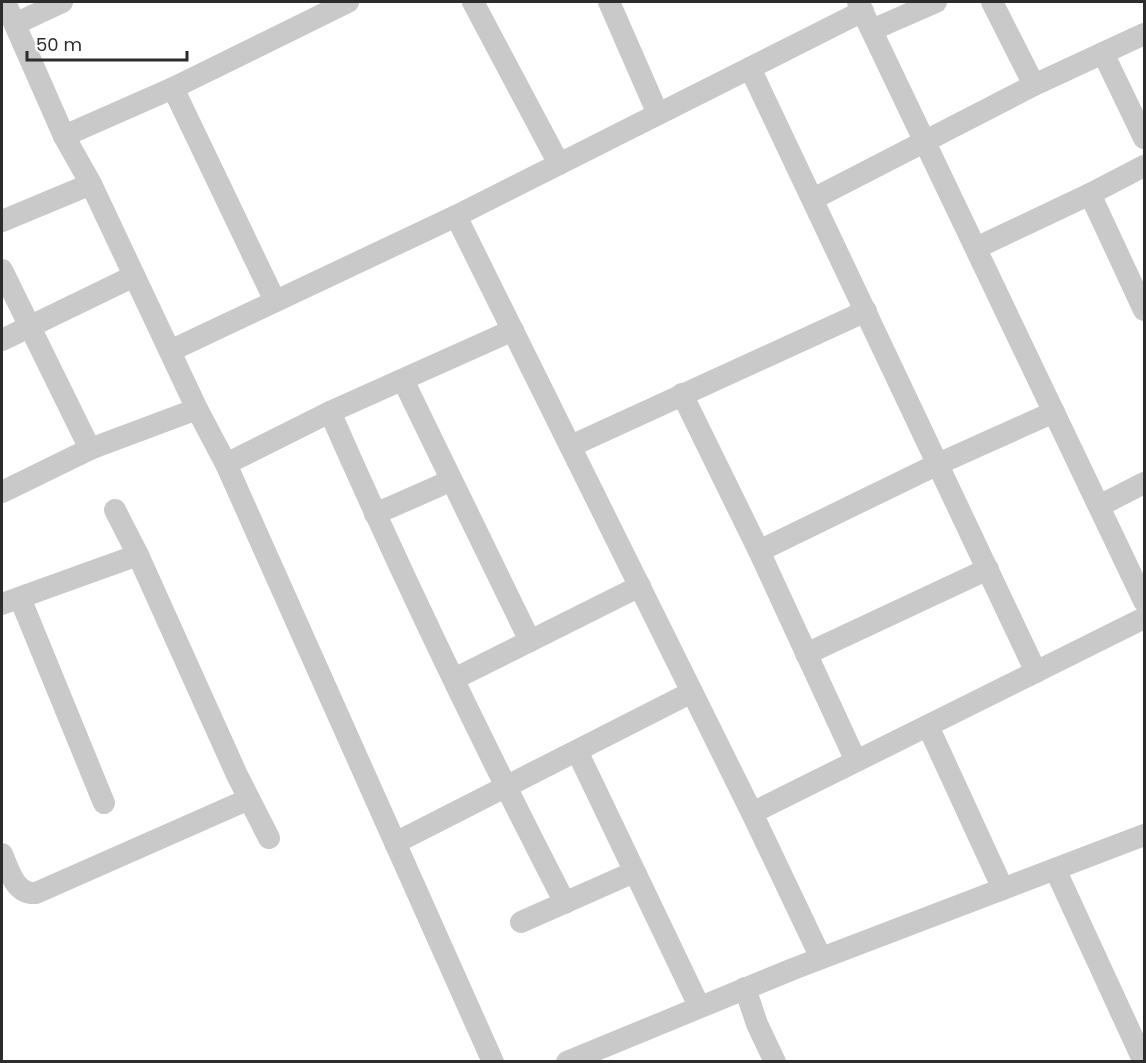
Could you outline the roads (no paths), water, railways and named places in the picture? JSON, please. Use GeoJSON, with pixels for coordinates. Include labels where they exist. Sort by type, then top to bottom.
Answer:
{"type":"FeatureCollection","features":[{"type":"Feature","properties":{"kind":"street"},"geometry":{"type":"LineString","coordinates":[[5,2],[64,136],[91,184],[197,409],[226,464],[493,1062]]}},
{"type":"Feature","properties":{"kind":"street"},"geometry":{"type":"LineString","coordinates":[[15,24],[62,2]]}},
{"type":"Feature","properties":{"kind":"street"},"geometry":{"type":"LineString","coordinates":[[64,136],[173,87],[348,2]]}},
{"type":"Feature","properties":{"kind":"street"},"geometry":{"type":"LineString","coordinates":[[473,2],[559,164]]}},
{"type":"Feature","properties":{"kind":"street"},"geometry":{"type":"LineString","coordinates":[[610,2],[658,114]]}},
{"type":"Feature","properties":{"kind":"street"},"geometry":{"type":"LineString","coordinates":[[170,351],[456,216],[750,68],[864,14],[936,2]]}},
{"type":"Feature","properties":{"kind":"street"},"geometry":{"type":"LineString","coordinates":[[993,2],[1034,85]]}},
{"type":"Feature","properties":{"kind":"street"},"geometry":{"type":"LineString","coordinates":[[864,14],[924,144],[1144,601]]}},
{"type":"Feature","properties":{"kind":"street"},"geometry":{"type":"LineString","coordinates":[[813,199],[924,144],[1034,85],[1144,34]]}},
{"type":"Feature","properties":{"kind":"street"},"geometry":{"type":"LineString","coordinates":[[1103,53],[1144,138]]}},
{"type":"Feature","properties":{"kind":"street"},"geometry":{"type":"LineString","coordinates":[[750,68],[1036,672]]}},
{"type":"Feature","properties":{"kind":"street"},"geometry":{"type":"LineString","coordinates":[[173,87],[275,301]]}},
{"type":"Feature","properties":{"kind":"street"},"geometry":{"type":"LineString","coordinates":[[976,248],[1144,166]]}},
{"type":"Feature","properties":{"kind":"street"},"geometry":{"type":"LineString","coordinates":[[2,221],[91,184]]}},
{"type":"Feature","properties":{"kind":"street"},"geometry":{"type":"LineString","coordinates":[[1090,194],[1144,310]]}},
{"type":"Feature","properties":{"kind":"street"},"geometry":{"type":"LineString","coordinates":[[456,216],[752,813],[821,958]]}},
{"type":"Feature","properties":{"kind":"street"},"geometry":{"type":"LineString","coordinates":[[2,270],[90,449]]}},
{"type":"Feature","properties":{"kind":"street"},"geometry":{"type":"LineString","coordinates":[[2,340],[134,276]]}},
{"type":"Feature","properties":{"kind":"street"},"geometry":{"type":"LineString","coordinates":[[571,446],[866,310]]}},
{"type":"Feature","properties":{"kind":"street"},"geometry":{"type":"LineString","coordinates":[[226,464],[330,412],[513,330]]}},
{"type":"Feature","properties":{"kind":"street"},"geometry":{"type":"LineString","coordinates":[[402,380],[530,641]]}},
{"type":"Feature","properties":{"kind":"street"},"geometry":{"type":"LineString","coordinates":[[682,394],[759,551],[856,761]]}},
{"type":"Feature","properties":{"kind":"street"},"geometry":{"type":"LineString","coordinates":[[2,492],[90,449],[197,409]]}},
{"type":"Feature","properties":{"kind":"street"},"geometry":{"type":"LineString","coordinates":[[330,412],[375,514],[505,788],[565,903]]}},
{"type":"Feature","properties":{"kind":"street"},"geometry":{"type":"LineString","coordinates":[[759,551],[938,464],[1054,412]]}},
{"type":"Feature","properties":{"kind":"street"},"geometry":{"type":"LineString","coordinates":[[375,514],[450,481]]}},
{"type":"Feature","properties":{"kind":"street"},"geometry":{"type":"LineString","coordinates":[[1099,506],[1144,483]]}},
{"type":"Feature","properties":{"kind":"street"},"geometry":{"type":"LineString","coordinates":[[115,510],[269,838]]}},
{"type":"Feature","properties":{"kind":"street"},"geometry":{"type":"LineString","coordinates":[[105,803],[10,601],[138,555]]}},
{"type":"Feature","properties":{"kind":"street"},"geometry":{"type":"LineString","coordinates":[[806,654],[988,569]]}},
{"type":"Feature","properties":{"kind":"street"},"geometry":{"type":"LineString","coordinates":[[454,679],[640,586]]}},
{"type":"Feature","properties":{"kind":"street"},"geometry":{"type":"LineString","coordinates":[[752,813],[1144,618]]}},
{"type":"Feature","properties":{"kind":"street"},"geometry":{"type":"LineString","coordinates":[[395,843],[692,692]]}},
{"type":"Feature","properties":{"kind":"street"},"geometry":{"type":"LineString","coordinates":[[928,726],[1004,889]]}},
{"type":"Feature","properties":{"kind":"street"},"geometry":{"type":"LineString","coordinates":[[577,751],[699,1006]]}},
{"type":"Feature","properties":{"kind":"street"},"geometry":{"type":"LineString","coordinates":[[2,854],[19,888],[25,893],[36,893],[249,799]]}},
{"type":"Feature","properties":{"kind":"street"},"geometry":{"type":"LineString","coordinates":[[567,1062],[699,1006],[821,958],[1144,835]]}},
{"type":"Feature","properties":{"kind":"street"},"geometry":{"type":"LineString","coordinates":[[1055,869],[1144,1062]]}},
{"type":"Feature","properties":{"kind":"street"},"geometry":{"type":"LineString","coordinates":[[521,922],[634,872]]}},
{"type":"Feature","properties":{"kind":"street"},"geometry":{"type":"LineString","coordinates":[[745,988],[757,1024],[775,1062]]}}]}
